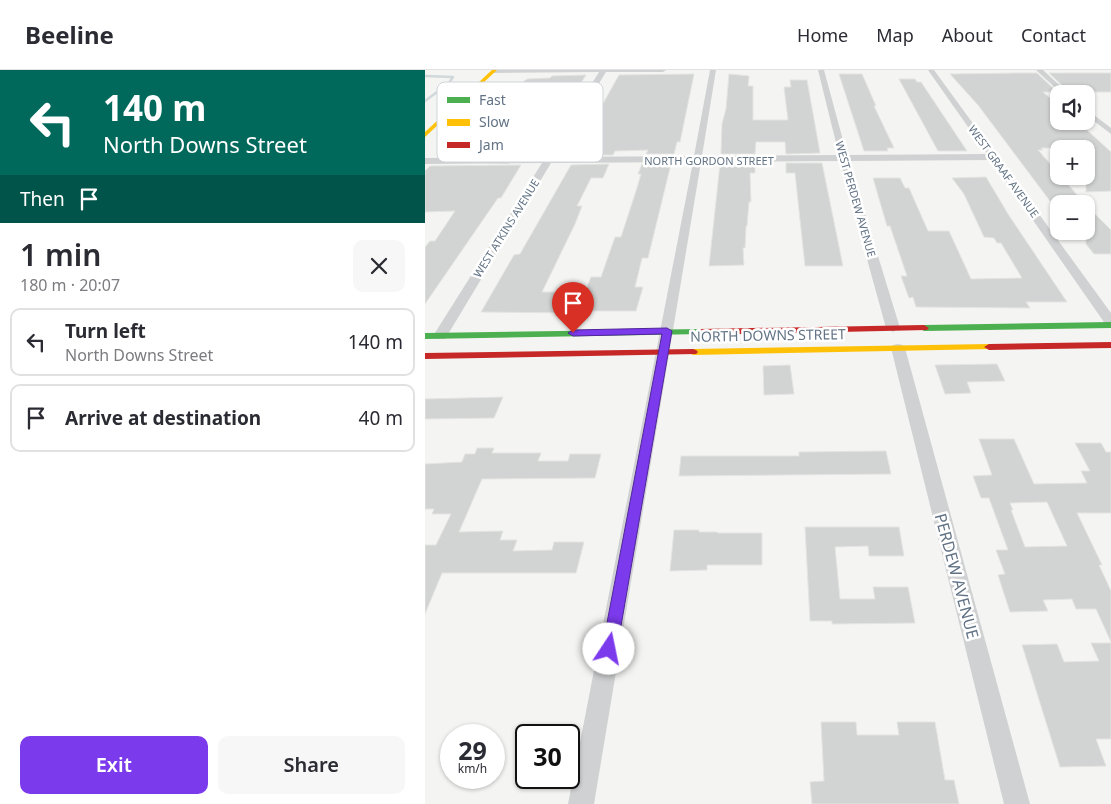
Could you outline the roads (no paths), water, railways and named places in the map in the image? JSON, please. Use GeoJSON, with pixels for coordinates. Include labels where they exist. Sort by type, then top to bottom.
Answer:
{"type":"FeatureCollection","features":[{"type":"Feature","properties":{"kind":"street"},"geometry":{"type":"LineString","coordinates":[[482,82],[495,70],[663,70]]}},
{"type":"Feature","properties":{"kind":"street","name":"WEST ATKINS AVENUE"},"geometry":{"type":"LineString","coordinates":[[597,82],[604,70]]}},
{"type":"Feature","properties":{"kind":"street"},"geometry":{"type":"LineString","coordinates":[[581,804],[664,351],[713,70]]}},
{"type":"Feature","properties":{"kind":"street","name":"WEST PERDEW AVENUE"},"geometry":{"type":"LineString","coordinates":[[821,70],[844,159],[893,328]]}},
{"type":"Feature","properties":{"kind":"street","name":"WEST GRAAF AVENUE"},"geometry":{"type":"LineString","coordinates":[[931,70],[1111,323]]}},
{"type":"Feature","properties":{"kind":"street"},"geometry":{"type":"LineString","coordinates":[[1039,70],[1056,85]]}},
{"type":"Feature","properties":{"kind":"street"},"geometry":{"type":"LineString","coordinates":[[1095,119],[1111,132]]}},
{"type":"Feature","properties":{"kind":"street"},"geometry":{"type":"LineString","coordinates":[[425,135],[437,124]]}},
{"type":"Feature","properties":{"kind":"street","name":"NORTH GORDON STREET"},"geometry":{"type":"LineString","coordinates":[[603,160],[994,157]]}},
{"type":"Feature","properties":{"kind":"street","name":"WEST ATKINS AVENUE"},"geometry":{"type":"LineString","coordinates":[[440,336],[547,162]]}},
{"type":"Feature","properties":{"kind":"street","name":"NORTH DOWNS STREET"},"geometry":{"type":"LineString","coordinates":[[425,336],[1111,323]]}},
{"type":"Feature","properties":{"kind":"street","name":"NORTH DOWNS STREET"},"geometry":{"type":"LineString","coordinates":[[426,358],[664,351],[1111,345]]}},
{"type":"Feature","properties":{"kind":"street","name":"PERDEW AVENUE"},"geometry":{"type":"LineString","coordinates":[[897,348],[1017,804]]}},
{"type":"Feature","properties":{"kind":"waterway"},"geometry":{"type":"LineString","coordinates":[[425,76],[453,77],[450,82]]}},
{"type":"Feature","properties":{"kind":"waterway"},"geometry":{"type":"LineString","coordinates":[[425,101],[437,92]]}}]}
